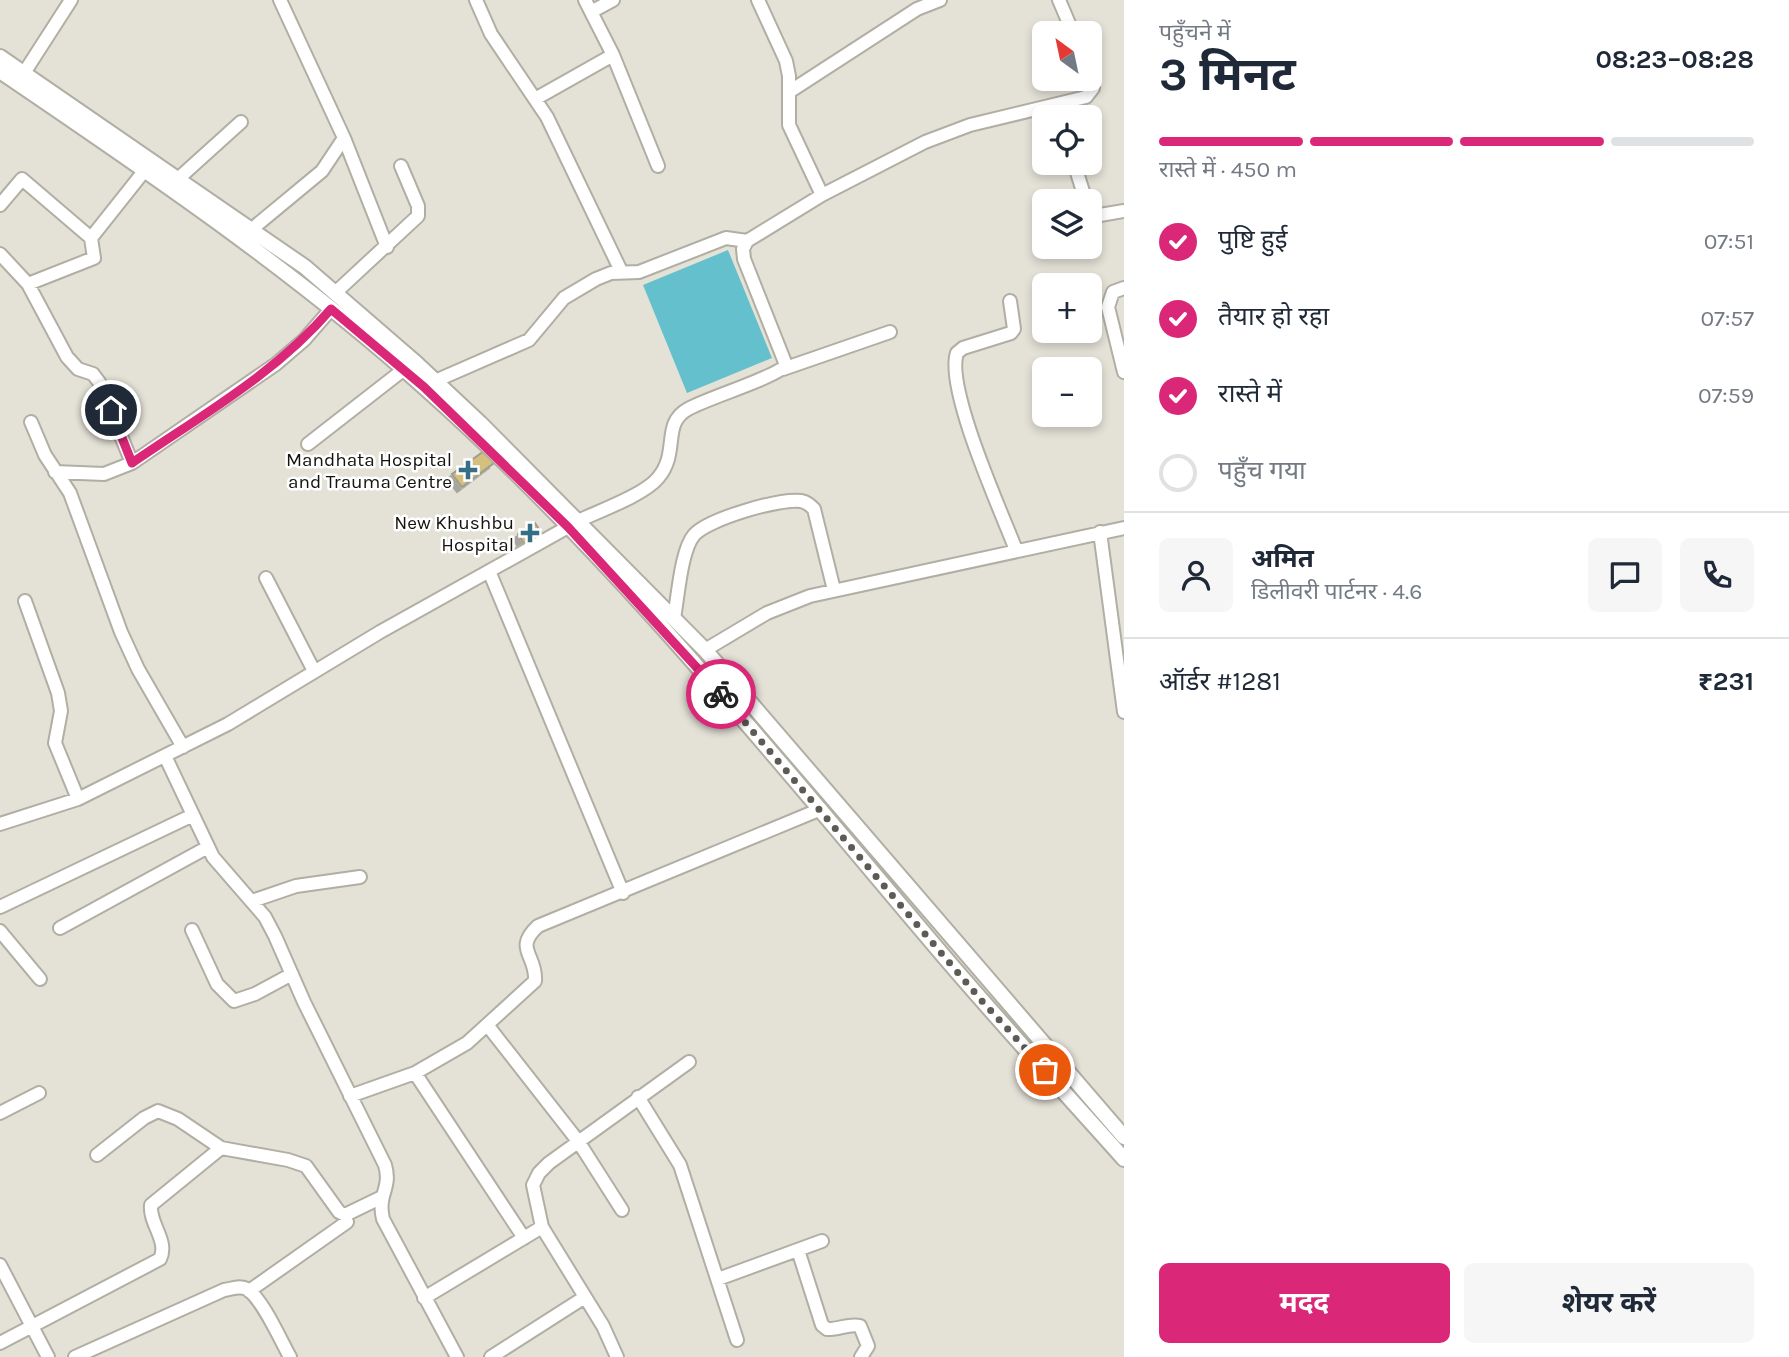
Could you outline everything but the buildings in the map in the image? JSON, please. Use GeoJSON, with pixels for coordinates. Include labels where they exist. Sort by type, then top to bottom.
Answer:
{"type":"FeatureCollection","features":[{"type":"Feature","properties":{"kind":"street"},"geometry":{"type":"LineString","coordinates":[[24,73],[71,0]]}},
{"type":"Feature","properties":{"kind":"street"},"geometry":{"type":"LineString","coordinates":[[280,0],[344,138],[387,247]]}},
{"type":"Feature","properties":{"kind":"street"},"geometry":{"type":"LineString","coordinates":[[476,0],[491,34],[547,117],[621,271]]}},
{"type":"Feature","properties":{"kind":"street"},"geometry":{"type":"LineString","coordinates":[[613,0],[588,6],[612,55],[658,166]]}},
{"type":"Feature","properties":{"kind":"street"},"geometry":{"type":"LineString","coordinates":[[758,0],[786,61],[789,125],[822,195]]}},
{"type":"Feature","properties":{"kind":"street"},"geometry":{"type":"LineString","coordinates":[[789,92],[917,9],[940,0]]}},
{"type":"Feature","properties":{"kind":"street"},"geometry":{"type":"LineString","coordinates":[[1059,0],[1068,21]]}},
{"type":"Feature","properties":{"kind":"street"},"geometry":{"type":"LineString","coordinates":[[535,99],[612,55]]}},
{"type":"Feature","properties":{"kind":"street"},"geometry":{"type":"LineString","coordinates":[[0,57],[252,229],[335,293],[435,381],[573,524],[821,809],[982,1001],[1124,1159]]}},
{"type":"Feature","properties":{"kind":"street"},"geometry":{"type":"LineString","coordinates":[[0,71],[145,170],[310,289],[403,370],[674,618],[705,650],[1124,1137]]}},
{"type":"Feature","properties":{"kind":"street"},"geometry":{"type":"LineString","coordinates":[[1070,105],[1091,94],[1091,91]]}},
{"type":"Feature","properties":{"kind":"street"},"geometry":{"type":"LineString","coordinates":[[783,369],[785,359],[744,259],[743,249],[747,241],[822,195],[925,142],[970,125],[1032,115]]}},
{"type":"Feature","properties":{"kind":"street"},"geometry":{"type":"LineString","coordinates":[[179,178],[241,122]]}},
{"type":"Feature","properties":{"kind":"street"},"geometry":{"type":"LineString","coordinates":[[252,229],[322,171],[344,138]]}},
{"type":"Feature","properties":{"kind":"street"},"geometry":{"type":"LineString","coordinates":[[335,293],[418,216],[418,206],[401,166]]}},
{"type":"Feature","properties":{"kind":"street"},"geometry":{"type":"LineString","coordinates":[[91,238],[145,170]]}},
{"type":"Feature","properties":{"kind":"street"},"geometry":{"type":"LineString","coordinates":[[0,205],[22,179],[91,238],[94,258],[28,284]]}},
{"type":"Feature","properties":{"kind":"street"},"geometry":{"type":"LineString","coordinates":[[1102,215],[1124,211]]}},
{"type":"Feature","properties":{"kind":"street"},"geometry":{"type":"LineString","coordinates":[[435,381],[528,340],[564,298],[596,279],[621,271],[639,272],[726,238],[747,241]]}},
{"type":"Feature","properties":{"kind":"street"},"geometry":{"type":"LineString","coordinates":[[0,254],[28,284],[67,357],[78,369],[93,374],[99,382],[132,463]]}},
{"type":"Feature","properties":{"kind":"street"},"geometry":{"type":"LineString","coordinates":[[1124,288],[1113,292],[1108,307],[1124,372]]}},
{"type":"Feature","properties":{"kind":"street"},"geometry":{"type":"LineString","coordinates":[[1010,300],[1014,323],[1011,333],[963,348],[957,353],[955,367],[969,426],[1016,550]]}},
{"type":"Feature","properties":{"kind":"street"},"geometry":{"type":"LineString","coordinates":[[55,471],[104,474],[132,463],[276,364],[304,340],[331,309]]}},
{"type":"Feature","properties":{"kind":"street"},"geometry":{"type":"LineString","coordinates":[[0,824],[78,799],[228,724],[314,671],[489,571],[656,482],[668,466],[672,452],[672,424],[678,416],[783,369],[890,332]]}},
{"type":"Feature","properties":{"kind":"street"},"geometry":{"type":"LineString","coordinates":[[308,444],[403,370]]}},
{"type":"Feature","properties":{"kind":"street"},"geometry":{"type":"LineString","coordinates":[[31,422],[55,471],[71,493],[121,632],[183,747]]}},
{"type":"Feature","properties":{"kind":"street"},"geometry":{"type":"LineString","coordinates":[[674,618],[686,554],[695,534],[723,518],[790,501],[808,503],[814,509],[834,590]]}},
{"type":"Feature","properties":{"kind":"street"},"geometry":{"type":"LineString","coordinates":[[705,650],[767,613],[834,590],[1124,528]]}},
{"type":"Feature","properties":{"kind":"street"},"geometry":{"type":"LineString","coordinates":[[1100,532],[1124,712]]}},
{"type":"Feature","properties":{"kind":"street"},"geometry":{"type":"LineString","coordinates":[[489,571],[623,893]]}},
{"type":"Feature","properties":{"kind":"street"},"geometry":{"type":"LineString","coordinates":[[266,578],[314,671]]}},
{"type":"Feature","properties":{"kind":"street"},"geometry":{"type":"LineString","coordinates":[[25,601],[58,693],[61,711],[55,743],[78,799]]}},
{"type":"Feature","properties":{"kind":"street"},"geometry":{"type":"LineString","coordinates":[[97,1155],[144,1118],[158,1111],[178,1119],[221,1148],[289,1160],[306,1166],[345,1215],[380,1198],[388,1185],[386,1165],[350,1096],[275,936],[252,901],[228,877],[208,847],[165,756]]}},
{"type":"Feature","properties":{"kind":"street"},"geometry":{"type":"LineString","coordinates":[[350,1096],[415,1073],[457,1049],[488,1026],[534,981],[536,972],[526,950],[530,933],[538,926],[821,809]]}},
{"type":"Feature","properties":{"kind":"street"},"geometry":{"type":"LineString","coordinates":[[0,907],[193,815]]}},
{"type":"Feature","properties":{"kind":"street"},"geometry":{"type":"LineString","coordinates":[[60,928],[208,847]]}},
{"type":"Feature","properties":{"kind":"street"},"geometry":{"type":"LineString","coordinates":[[252,901],[296,886],[360,877]]}},
{"type":"Feature","properties":{"kind":"street"},"geometry":{"type":"LineString","coordinates":[[192,930],[217,984],[234,1001],[255,995],[292,974]]}},
{"type":"Feature","properties":{"kind":"street"},"geometry":{"type":"LineString","coordinates":[[0,931],[40,979]]}},
{"type":"Feature","properties":{"kind":"street"},"geometry":{"type":"LineString","coordinates":[[488,1026],[578,1141],[622,1210]]}},
{"type":"Feature","properties":{"kind":"street"},"geometry":{"type":"LineString","coordinates":[[617,1357],[585,1297],[542,1227],[533,1185],[539,1173],[578,1141],[689,1062]]}},
{"type":"Feature","properties":{"kind":"street"},"geometry":{"type":"LineString","coordinates":[[415,1073],[524,1238]]}},
{"type":"Feature","properties":{"kind":"street"},"geometry":{"type":"LineString","coordinates":[[0,1113],[39,1093]]}},
{"type":"Feature","properties":{"kind":"street"},"geometry":{"type":"LineString","coordinates":[[638,1097],[670,1144],[680,1165],[737,1340]]}},
{"type":"Feature","properties":{"kind":"street"},"geometry":{"type":"LineString","coordinates":[[0,1343],[160,1259],[162,1244],[151,1220],[151,1205],[221,1148]]}},
{"type":"Feature","properties":{"kind":"street"},"geometry":{"type":"LineString","coordinates":[[380,1198],[383,1219],[457,1357]]}},
{"type":"Feature","properties":{"kind":"street"},"geometry":{"type":"LineString","coordinates":[[249,1291],[347,1222]]}},
{"type":"Feature","properties":{"kind":"street"},"geometry":{"type":"LineString","coordinates":[[424,1298],[542,1227]]}},
{"type":"Feature","properties":{"kind":"street"},"geometry":{"type":"LineString","coordinates":[[718,1279],[822,1241]]}},
{"type":"Feature","properties":{"kind":"street"},"geometry":{"type":"LineString","coordinates":[[798,1250],[821,1325],[835,1330],[854,1324],[860,1326],[867,1338],[865,1356]]}},
{"type":"Feature","properties":{"kind":"street"},"geometry":{"type":"LineString","coordinates":[[0,1265],[6,1290],[32,1327],[48,1357]]}},
{"type":"Feature","properties":{"kind":"street"},"geometry":{"type":"LineString","coordinates":[[75,1357],[224,1290],[242,1287],[249,1291],[290,1357]]}},
{"type":"Feature","properties":{"kind":"street"},"geometry":{"type":"LineString","coordinates":[[491,1357],[585,1297]]}},
{"type":"Feature","properties":{"kind":"water"},"geometry":{"type":"Polygon","coordinates":[[[728,250],[772,358],[687,393],[643,285],[728,250]]]}},
{"type":"Feature","properties":{"kind":"way so far"},"geometry":{"type":"LineString","coordinates":[[721,694],[798,780],[982,1001],[1045,1070]]}},
{"type":"Feature","properties":{"kind":"place","name":"Mandhata Hospital and Trauma Centre"},"geometry":{"type":"Point","coordinates":[468,470]}},
{"type":"Feature","properties":{"kind":"place","name":"New Khushbu Hospital"},"geometry":{"type":"Point","coordinates":[530,533]}},
{"type":"Feature","properties":{"kind":"route"},"geometry":{"type":"LineString","coordinates":[[111,410],[132,463],[241,391],[276,364],[304,340],[331,309],[424,387],[568,527],[721,694]]}}]}
